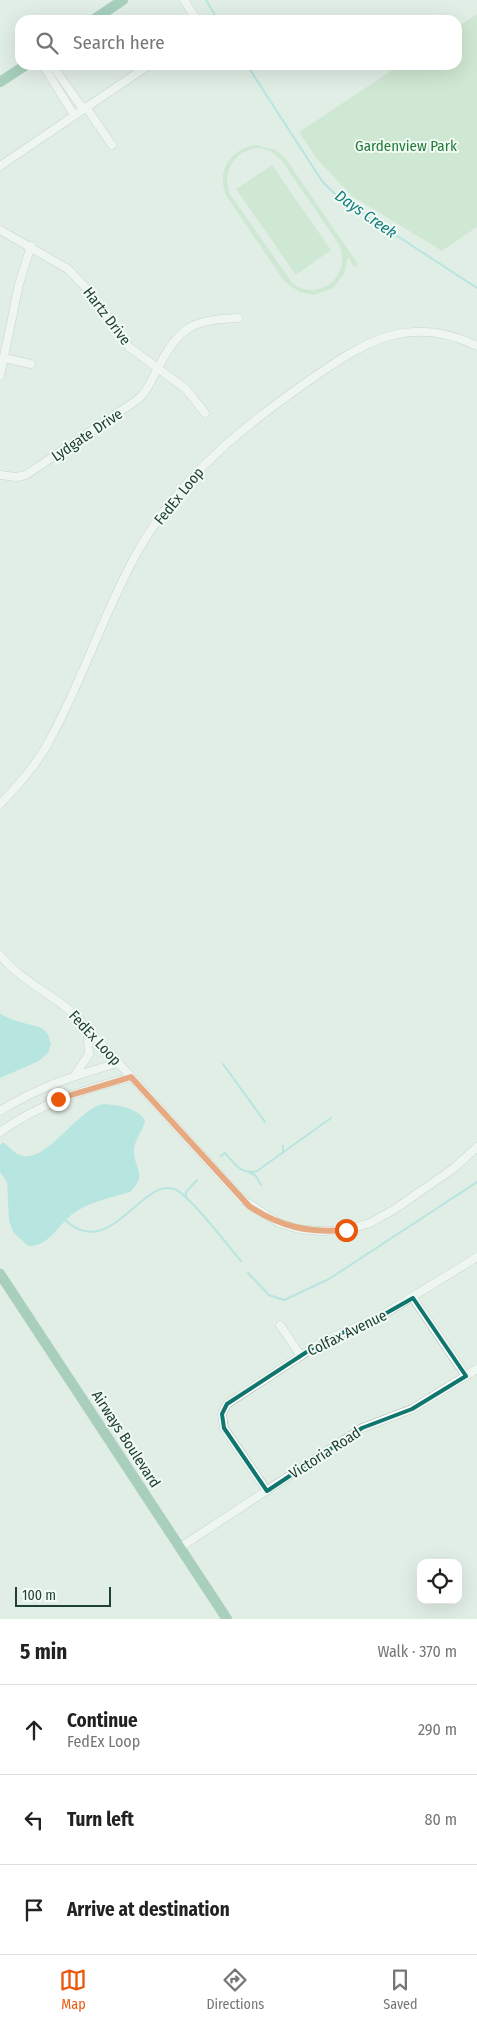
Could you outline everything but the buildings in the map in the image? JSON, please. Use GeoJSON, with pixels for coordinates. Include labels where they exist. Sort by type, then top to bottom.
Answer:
{"type":"FeatureCollection","features":[{"type":"Feature","properties":{"kind":"main road"},"geometry":{"type":"LineString","coordinates":[[100,15],[123,0]]}},
{"type":"Feature","properties":{"kind":"main road"},"geometry":{"type":"LineString","coordinates":[[0,82],[18,70]]}},
{"type":"Feature","properties":{"kind":"main road","name":"Airways Boulevard"},"geometry":{"type":"LineString","coordinates":[[0,1274],[227,1619]]}},
{"type":"Feature","properties":{"kind":"street"},"geometry":{"type":"LineString","coordinates":[[184,0],[194,15]]}},
{"type":"Feature","properties":{"kind":"street"},"geometry":{"type":"LineString","coordinates":[[46,70],[74,115]]}},
{"type":"Feature","properties":{"kind":"street"},"geometry":{"type":"LineString","coordinates":[[56,70],[112,145]]}},
{"type":"Feature","properties":{"kind":"street"},"geometry":{"type":"LineString","coordinates":[[0,166],[142,70]]}},
{"type":"Feature","properties":{"kind":"street","name":"Hartz Drive"},"geometry":{"type":"LineString","coordinates":[[0,230],[31,246],[75,274],[123,340],[136,353],[186,389],[205,412]]}},
{"type":"Feature","properties":{"kind":"street"},"geometry":{"type":"LineString","coordinates":[[0,376],[19,284],[31,246]]}},
{"type":"Feature","properties":{"kind":"street","name":"Lydgate Drive"},"geometry":{"type":"LineString","coordinates":[[0,475],[16,477],[26,475],[142,396],[150,385],[157,368],[175,341],[191,326],[208,319],[238,318]]}},
{"type":"Feature","properties":{"kind":"street","name":"FedEx Loop"},"geometry":{"type":"LineString","coordinates":[[0,804],[30,771],[47,745],[113,599],[147,536],[171,503],[221,447],[266,410],[341,358],[374,340],[400,333],[424,331],[455,336],[477,346]]}},
{"type":"Feature","properties":{"kind":"street"},"geometry":{"type":"LineString","coordinates":[[4,358],[31,364]]}},
{"type":"Feature","properties":{"kind":"street","name":"FedEx Loop"},"geometry":{"type":"LineString","coordinates":[[0,955],[25,978],[61,1003],[87,1028],[243,1200],[268,1218],[299,1229],[346,1230],[370,1223],[395,1209],[454,1168],[477,1147]]}},
{"type":"Feature","properties":{"kind":"street"},"geometry":{"type":"LineString","coordinates":[[75,1076],[89,1054],[87,1028]]}},
{"type":"Feature","properties":{"kind":"street"},"geometry":{"type":"LineString","coordinates":[[0,1111],[42,1088],[118,1063]]}},
{"type":"Feature","properties":{"kind":"street"},"geometry":{"type":"LineString","coordinates":[[0,1132],[18,1119],[58,1099],[131,1077]]}},
{"type":"Feature","properties":{"kind":"street"},"geometry":{"type":"LineString","coordinates":[[9,1105],[18,1119]]}},
{"type":"Feature","properties":{"kind":"street","name":"Colfax Avenue"},"geometry":{"type":"LineString","coordinates":[[267,1491],[224,1428],[222,1414],[227,1404],[326,1340],[376,1320],[477,1257]]}},
{"type":"Feature","properties":{"kind":"street"},"geometry":{"type":"LineString","coordinates":[[413,1298],[466,1376]]}},
{"type":"Feature","properties":{"kind":"street"},"geometry":{"type":"LineString","coordinates":[[280,1325],[301,1356]]}},
{"type":"Feature","properties":{"kind":"street","name":"Victoria Road"},"geometry":{"type":"LineString","coordinates":[[179,1548],[362,1428],[412,1409],[477,1369]]}},
{"type":"Feature","properties":{"kind":"highlighted area"},"geometry":{"type":"Polygon","coordinates":[[[413,1298],[466,1376],[412,1409],[362,1428],[267,1491],[224,1428],[222,1414],[227,1404],[325,1340],[376,1319],[413,1298]]]}},
{"type":"Feature","properties":{"kind":"green space","name":"Gardenview Park"},"geometry":{"type":"Polygon","coordinates":[[[477,14],[477,227],[442,251],[352,196],[317,159],[299,132],[392,70],[462,70],[462,24],[477,14]]]}},
{"type":"Feature","properties":{"kind":"green space"},"geometry":{"type":"Polygon","coordinates":[[[256,145],[276,150],[286,159],[358,264],[354,267],[348,257],[344,274],[333,288],[314,295],[299,292],[284,281],[227,197],[223,179],[227,163],[239,151],[256,145]],[[260,148],[251,149],[237,157],[232,163],[227,177],[230,194],[293,284],[303,289],[323,288],[337,276],[341,267],[340,246],[282,161],[270,151],[260,148]]]}},
{"type":"Feature","properties":{"kind":"green space"},"geometry":{"type":"Polygon","coordinates":[[[272,165],[331,250],[296,275],[236,189],[272,165]]]}},
{"type":"Feature","properties":{"kind":"water"},"geometry":{"type":"Polygon","coordinates":[[[0,1014],[13,1020],[42,1028],[48,1034],[51,1044],[48,1053],[39,1061],[0,1078],[0,1014]]]}},
{"type":"Feature","properties":{"kind":"water"},"geometry":{"type":"Polygon","coordinates":[[[103,1104],[131,1109],[145,1120],[134,1149],[134,1156],[139,1171],[136,1186],[130,1192],[81,1208],[68,1218],[51,1237],[41,1244],[28,1246],[13,1232],[9,1220],[7,1182],[0,1172],[0,1145],[3,1142],[23,1156],[33,1155],[43,1151],[53,1143],[83,1115],[103,1104]]]}},
{"type":"Feature","properties":{"kind":"waterway","name":"Days Creek"},"geometry":{"type":"LineString","coordinates":[[206,0],[215,15]]}},
{"type":"Feature","properties":{"kind":"waterway","name":"Days Creek"},"geometry":{"type":"LineString","coordinates":[[250,70],[322,181],[339,198],[477,288]]}},
{"type":"Feature","properties":{"kind":"waterway"},"geometry":{"type":"LineString","coordinates":[[223,1064],[265,1122]]}},
{"type":"Feature","properties":{"kind":"waterway"},"geometry":{"type":"LineString","coordinates":[[221,1156],[225,1153],[242,1170],[257,1171],[331,1118]]}},
{"type":"Feature","properties":{"kind":"waterway"},"geometry":{"type":"LineString","coordinates":[[283,1146],[283,1153]]}},
{"type":"Feature","properties":{"kind":"waterway"},"geometry":{"type":"LineString","coordinates":[[250,1173],[255,1175],[261,1185]]}},
{"type":"Feature","properties":{"kind":"waterway"},"geometry":{"type":"LineString","coordinates":[[186,1198],[186,1192],[197,1180]]}},
{"type":"Feature","properties":{"kind":"waterway"},"geometry":{"type":"LineString","coordinates":[[248,1273],[269,1295],[284,1300],[329,1279],[477,1182]]}},
{"type":"Feature","properties":{"kind":"waterway"},"geometry":{"type":"LineString","coordinates":[[65,1220],[81,1230],[96,1231],[111,1226],[149,1195],[162,1189],[174,1189],[189,1200],[241,1261]]}},
{"type":"Feature","properties":{"kind":"route"},"geometry":{"type":"LineString","coordinates":[[58,1099],[131,1077],[249,1206],[268,1218],[299,1229],[309,1231],[346,1230]]}}]}
